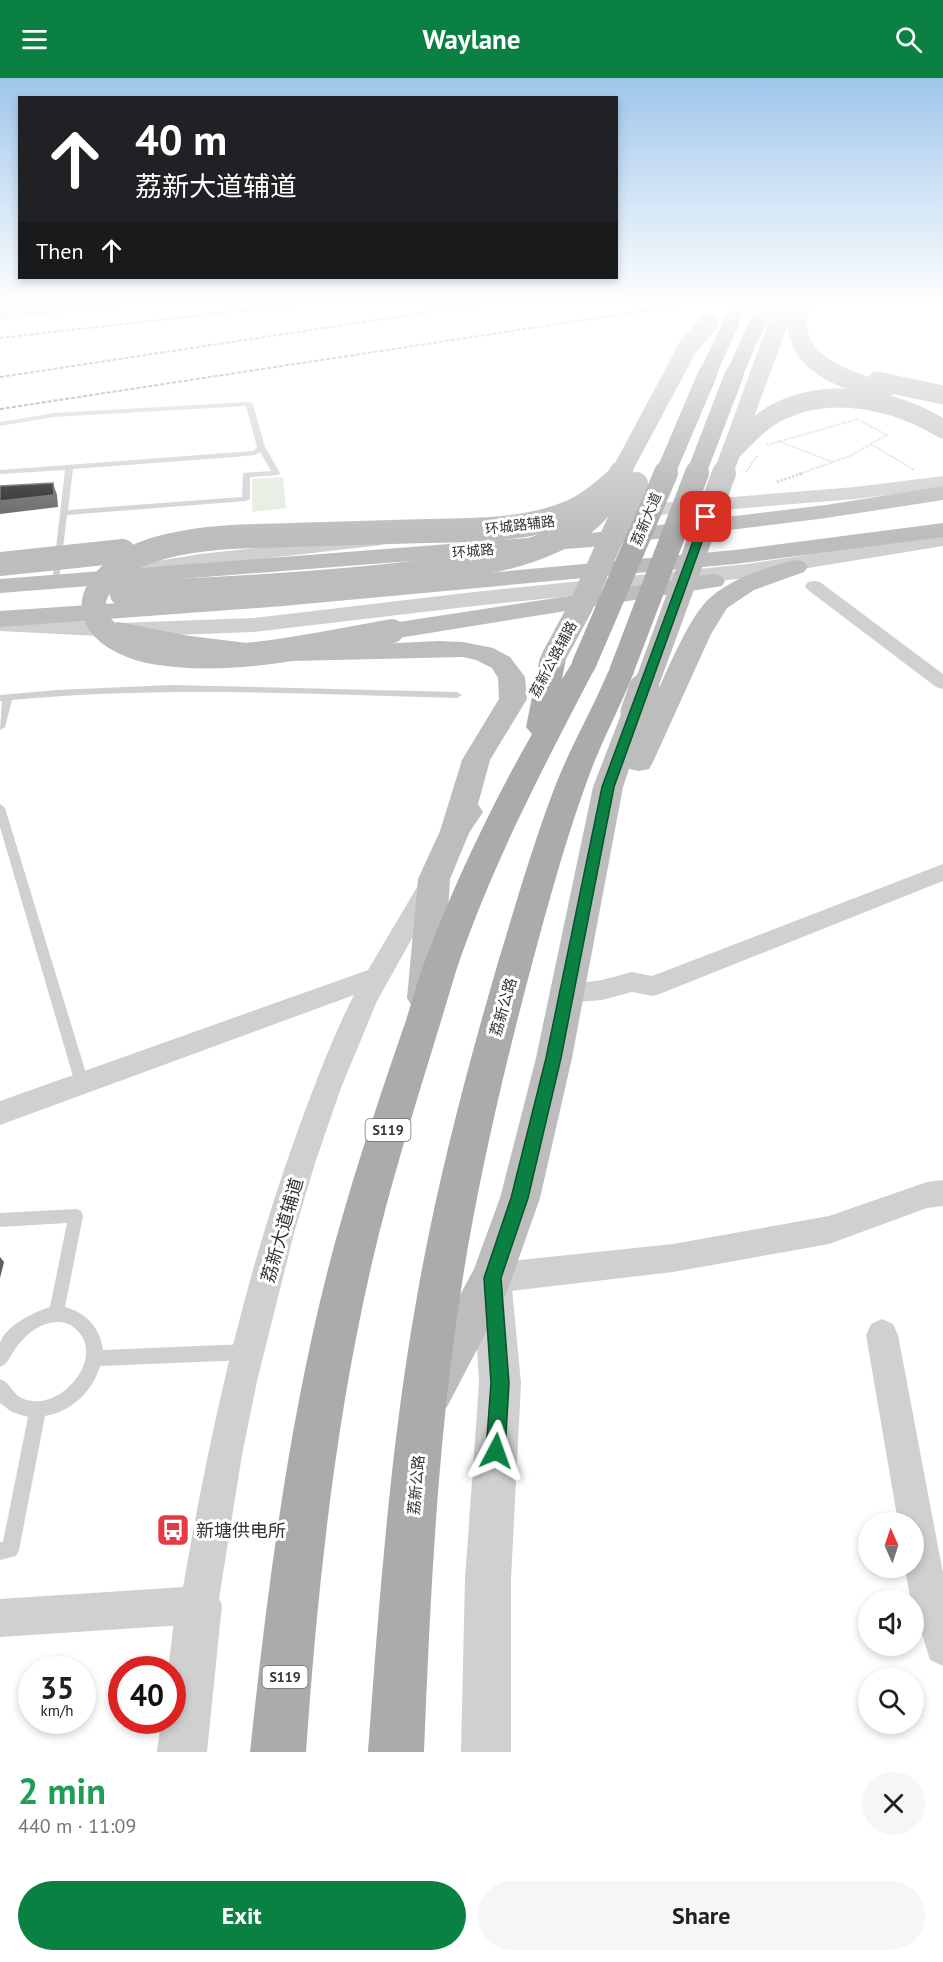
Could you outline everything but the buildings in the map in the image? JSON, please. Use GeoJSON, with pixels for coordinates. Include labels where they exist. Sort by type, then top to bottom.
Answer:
{"type":"FeatureCollection","features":[{"type":"Feature","properties":{"kind":"main road"},"geometry":{"type":"LineString","coordinates":[[0,600],[346,580],[431,570],[513,555],[552,542],[592,518],[605,502],[670,380]]}},
{"type":"Feature","properties":{"kind":"main road","name":"荔新公路辅路"},"geometry":{"type":"LineString","coordinates":[[424,1022],[434,879],[455,831],[495,770],[580,608],[682,380]]}},
{"type":"Feature","properties":{"kind":"main road","name":"荔新大道"},"geometry":{"type":"LineString","coordinates":[[534,756],[584,664],[705,380]]}},
{"type":"Feature","properties":{"kind":"main road","name":"荔新公路"},"geometry":{"type":"LineString","coordinates":[[396,1752],[402,1637],[423,1406],[446,1256],[491,1051],[528,916],[573,780],[621,672],[732,380]]}},
{"type":"Feature","properties":{"kind":"main road"},"geometry":{"type":"LineString","coordinates":[[423,1406],[492,1278],[520,1198],[567,993],[608,787],[756,380]]}},
{"type":"Feature","properties":{"kind":"main road"},"geometry":{"type":"LineString","coordinates":[[850,380],[898,396],[943,406]]}},
{"type":"Feature","properties":{"kind":"main road"},"geometry":{"type":"LineString","coordinates":[[879,380],[943,395]]}},
{"type":"Feature","properties":{"kind":"main road"},"geometry":{"type":"LineString","coordinates":[[728,455],[757,424],[781,409],[813,401],[840,399],[884,404],[912,412],[943,429]]}},
{"type":"Feature","properties":{"kind":"main road"},"geometry":{"type":"LineString","coordinates":[[855,493],[913,483],[943,471]]}},
{"type":"Feature","properties":{"kind":"main road"},"geometry":{"type":"LineString","coordinates":[[617,479],[596,497],[574,511],[538,522],[514,526],[466,530],[233,536],[172,544],[141,554],[115,570],[99,588],[92,607],[98,624],[116,641],[143,651],[182,656],[224,655],[805,577]]}},
{"type":"Feature","properties":{"kind":"main road","name":"环城路"},"geometry":{"type":"LineString","coordinates":[[0,585],[447,554],[706,529],[943,494]]}},
{"type":"Feature","properties":{"kind":"main road"},"geometry":{"type":"LineString","coordinates":[[0,564],[318,532],[610,513]]}},
{"type":"Feature","properties":{"kind":"main road"},"geometry":{"type":"LineString","coordinates":[[514,578],[620,558],[943,518]]}},
{"type":"Feature","properties":{"kind":"main road"},"geometry":{"type":"LineString","coordinates":[[0,619],[283,599],[514,578],[735,557],[943,530]]}},
{"type":"Feature","properties":{"kind":"main road"},"geometry":{"type":"LineString","coordinates":[[593,868],[675,681],[698,634],[718,603],[745,585],[805,577],[832,559]]}},
{"type":"Feature","properties":{"kind":"main road"},"geometry":{"type":"LineString","coordinates":[[118,630],[190,644],[276,652],[357,653],[460,648],[489,656],[508,670],[514,688],[513,699],[476,760],[455,831]]}},
{"type":"Feature","properties":{"kind":"main road"},"geometry":{"type":"LineString","coordinates":[[534,756],[553,658]]}},
{"type":"Feature","properties":{"kind":"main road","name":"S119"},"geometry":{"type":"LineString","coordinates":[[278,1752],[285,1672],[306,1503],[322,1400],[339,1313],[362,1221],[385,1139],[440,966],[534,756]]}},
{"type":"Feature","properties":{"kind":"street","name":"环城路辅路"},"geometry":{"type":"LineString","coordinates":[[99,578],[200,560],[610,513],[855,493],[943,482]]}},
{"type":"Feature","properties":{"kind":"street"},"geometry":{"type":"LineString","coordinates":[[0,624],[118,630],[208,628],[303,621],[474,599],[747,571],[943,540]]}},
{"type":"Feature","properties":{"kind":"street"},"geometry":{"type":"LineString","coordinates":[[805,577],[943,683]]}},
{"type":"Feature","properties":{"kind":"street"},"geometry":{"type":"LineString","coordinates":[[0,579],[56,581]]}},
{"type":"Feature","properties":{"kind":"street"},"geometry":{"type":"LineString","coordinates":[[567,993],[602,990],[632,982],[652,986],[943,872]]}},
{"type":"Feature","properties":{"kind":"street","name":"荔新大道辅道"},"geometry":{"type":"LineString","coordinates":[[199,1605],[214,1508],[249,1352],[290,1196],[357,1017],[434,879]]}},
{"type":"Feature","properties":{"kind":"street"},"geometry":{"type":"LineString","coordinates":[[0,1113],[379,976]]}},
{"type":"Feature","properties":{"kind":"street"},"geometry":{"type":"LineString","coordinates":[[486,1752],[488,1579],[500,1383],[492,1278],[673,1258],[829,1230],[927,1195],[943,1192]]}},
{"type":"Feature","properties":{"kind":"street"},"geometry":{"type":"LineString","coordinates":[[882,1335],[929,1597],[943,1647]]}},
{"type":"Feature","properties":{"kind":"street"},"geometry":{"type":"LineString","coordinates":[[0,1618],[199,1605],[182,1752]]}},
{"type":"Feature","properties":{"kind":"lane"},"geometry":{"type":"LineString","coordinates":[[0,424],[54,415],[249,404],[261,447],[276,473],[246,475],[246,499],[64,513]]}},
{"type":"Feature","properties":{"kind":"lane"},"geometry":{"type":"LineString","coordinates":[[0,472],[235,455],[255,453],[261,447]]}},
{"type":"Feature","properties":{"kind":"lane"},"geometry":{"type":"LineString","coordinates":[[56,581],[69,467]]}},
{"type":"Feature","properties":{"kind":"lane"},"geometry":{"type":"LineString","coordinates":[[0,727],[4,698],[88,690],[143,688],[457,695]]}},
{"type":"Feature","properties":{"kind":"lane"},"geometry":{"type":"LineString","coordinates":[[0,808],[82,1083]]}},
{"type":"Feature","properties":{"kind":"lane"},"geometry":{"type":"LineString","coordinates":[[0,1220],[76,1216],[56,1315]]}},
{"type":"Feature","properties":{"kind":"lane"},"geometry":{"type":"LineString","coordinates":[[0,1359],[14,1335],[27,1324],[41,1317],[70,1316],[82,1322],[90,1331],[94,1344],[94,1358],[90,1373],[81,1387],[68,1398],[53,1406],[38,1410],[23,1408],[10,1402],[0,1387]]}},
{"type":"Feature","properties":{"kind":"lane"},"geometry":{"type":"LineString","coordinates":[[94,1358],[249,1352]]}},
{"type":"Feature","properties":{"kind":"lane"},"geometry":{"type":"LineString","coordinates":[[0,1551],[10,1550],[38,1410]]}},
{"type":"Feature","properties":{"kind":"path"},"geometry":{"type":"LineString","coordinates":[[764,446],[866,417]]}},
{"type":"Feature","properties":{"kind":"path"},"geometry":{"type":"LineString","coordinates":[[772,484],[850,456],[887,435],[859,419]]}},
{"type":"Feature","properties":{"kind":"path"},"geometry":{"type":"LineString","coordinates":[[777,441],[833,462]]}},
{"type":"Feature","properties":{"kind":"path"},"geometry":{"type":"LineString","coordinates":[[871,444],[918,472]]}},
{"type":"Feature","properties":{"kind":"shaded area"},"geometry":{"type":"Polygon","coordinates":[[[283,477],[286,508],[252,512],[252,479],[283,477]]]}},
{"type":"Feature","properties":{"kind":"railway"},"geometry":{"type":"LineString","coordinates":[[0,409],[189,380]]}},
{"type":"Feature","properties":{"kind":"place","name":"新塘供电所"},"geometry":{"type":"Point","coordinates":[173,1530]}},
{"type":"Feature","properties":{"kind":"route"},"geometry":{"type":"LineString","coordinates":[[496,1451],[500,1383],[492,1278],[520,1198],[554,1058],[608,787],[706,517]]}}]}
